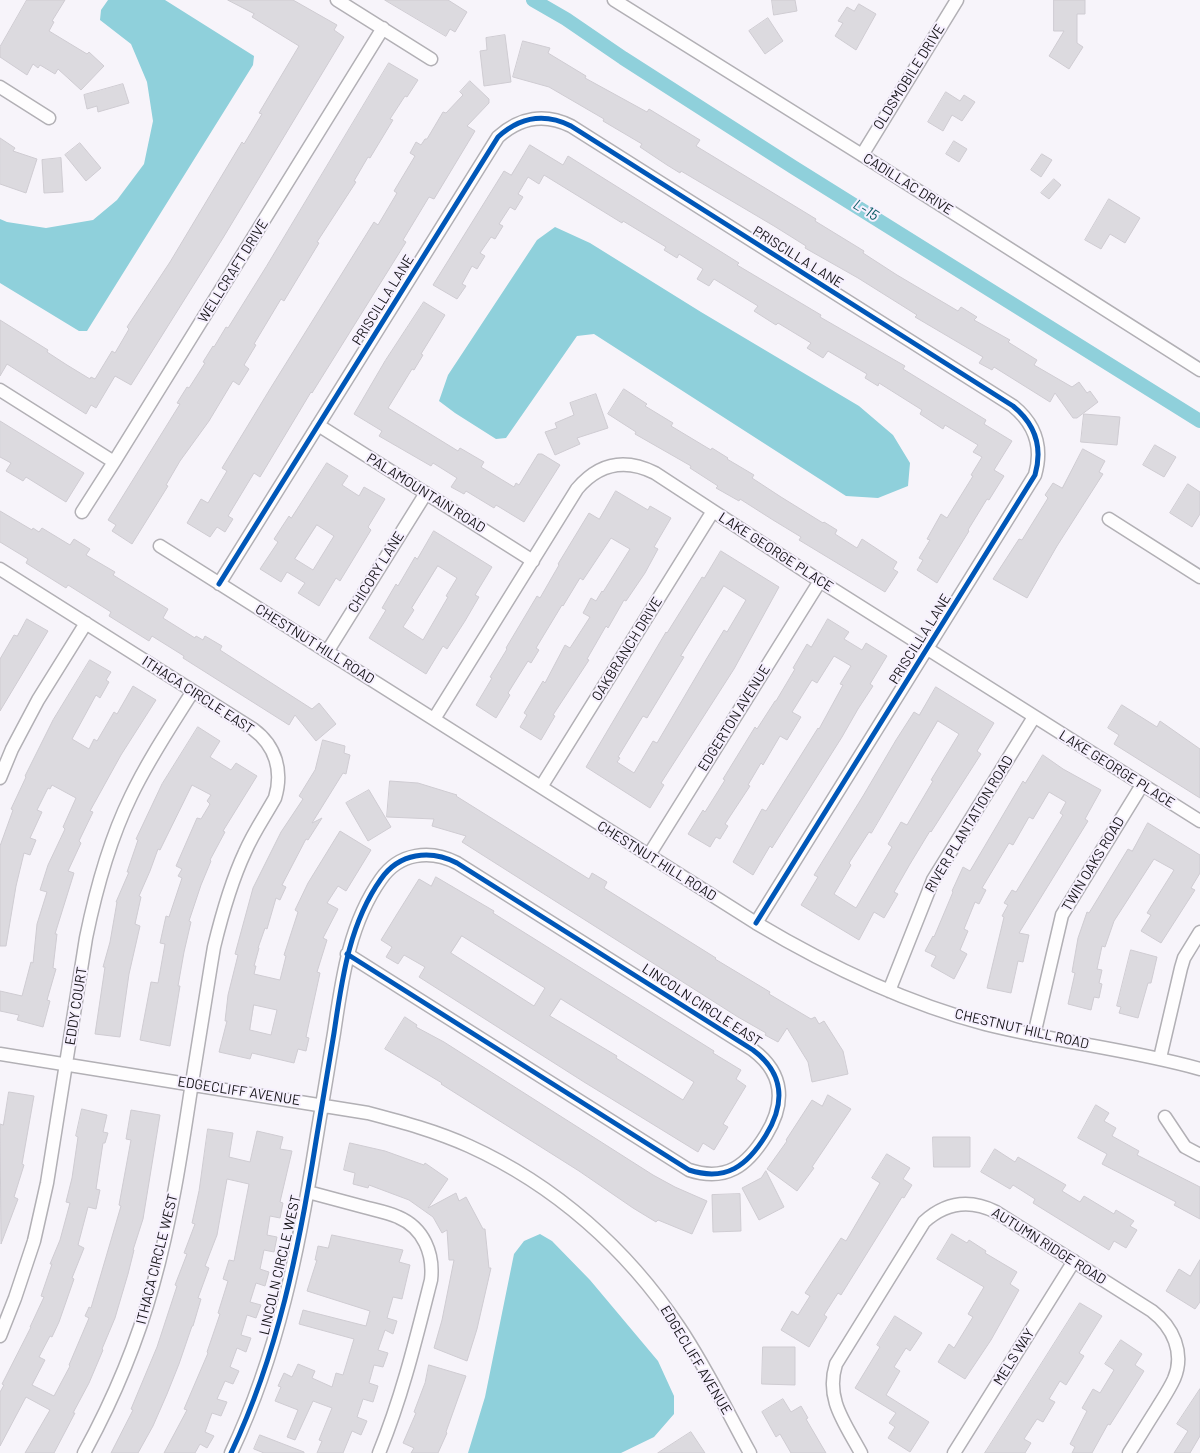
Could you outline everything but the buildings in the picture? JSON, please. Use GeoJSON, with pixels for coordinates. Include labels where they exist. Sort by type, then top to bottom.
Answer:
{"type":"FeatureCollection","features":[{"type":"Feature","properties":{"kind":"street"},"geometry":{"type":"LineString","coordinates":[[337,0],[431,60]]}},
{"type":"Feature","properties":{"kind":"street","name":"CADILLAC DRIVE"},"geometry":{"type":"LineString","coordinates":[[614,0],[1200,370]]}},
{"type":"Feature","properties":{"kind":"street","name":"OLDSMOBILE DRIVE"},"geometry":{"type":"LineString","coordinates":[[862,155],[957,0]]}},
{"type":"Feature","properties":{"kind":"street","name":"WELLCRAFT DRIVE"},"geometry":{"type":"LineString","coordinates":[[82,512],[383,28]]}},
{"type":"Feature","properties":{"kind":"street"},"geometry":{"type":"LineString","coordinates":[[0,87],[49,118]]}},
{"type":"Feature","properties":{"kind":"street","name":"PRISCILLA LANE"},"geometry":{"type":"LineString","coordinates":[[219,584],[498,137],[510,127],[524,120],[543,118],[562,122],[1013,406],[1027,419],[1032,427],[1038,446],[1038,465],[1035,475],[756,923]]}},
{"type":"Feature","properties":{"kind":"street"},"geometry":{"type":"LineString","coordinates":[[0,390],[114,462]]}},
{"type":"Feature","properties":{"kind":"street","name":"PALAMOUNTAIN ROAD"},"geometry":{"type":"LineString","coordinates":[[318,425],[533,561]]}},
{"type":"Feature","properties":{"kind":"street","name":"LAKE GEORGE PLACE"},"geometry":{"type":"LineString","coordinates":[[434,719],[577,489],[591,475],[608,466],[628,464],[647,469],[1200,822]]}},
{"type":"Feature","properties":{"kind":"street","name":"CHICORY LANE"},"geometry":{"type":"LineString","coordinates":[[327,652],[426,493]]}},
{"type":"Feature","properties":{"kind":"street","name":"OAKBRANCH DRIVE"},"geometry":{"type":"LineString","coordinates":[[541,787],[714,511]]}},
{"type":"Feature","properties":{"kind":"street"},"geometry":{"type":"LineString","coordinates":[[1109,520],[1200,577]]}},
{"type":"Feature","properties":{"kind":"street","name":"CHESTNUT HILL ROAD"},"geometry":{"type":"LineString","coordinates":[[160,546],[756,923],[799,949],[844,972],[936,1009],[976,1021],[1034,1035],[1160,1058],[1200,1069]]}},
{"type":"Feature","properties":{"kind":"street","name":"ITHACA CIRCLE EAST"},"geometry":{"type":"LineString","coordinates":[[0,569],[261,735],[267,742],[276,760],[279,779],[275,798],[246,850],[223,909],[214,947],[192,1084]]}},
{"type":"Feature","properties":{"kind":"street","name":"EDGERTON AVENUE"},"geometry":{"type":"LineString","coordinates":[[649,855],[820,581]]}},
{"type":"Feature","properties":{"kind":"street"},"geometry":{"type":"LineString","coordinates":[[0,778],[12,749],[38,700],[86,623]]}},
{"type":"Feature","properties":{"kind":"street","name":"EDDY COURT"},"geometry":{"type":"LineString","coordinates":[[0,1336],[34,1241],[47,1183],[86,938],[94,898],[105,860],[131,796],[149,761],[193,691]]}},
{"type":"Feature","properties":{"kind":"street","name":"RIVER PLANTATION ROAD"},"geometry":{"type":"LineString","coordinates":[[889,991],[933,880],[1034,717]]}},
{"type":"Feature","properties":{"kind":"street","name":"TWIN OAKS ROAD"},"geometry":{"type":"LineString","coordinates":[[1034,1035],[1062,915],[1142,785]]}},
{"type":"Feature","properties":{"kind":"street","name":"LINCOLN CIRCLE EAST"},"geometry":{"type":"LineString","coordinates":[[322,1105],[347,954],[364,907],[386,872],[393,866],[410,857],[430,854],[449,858],[761,1056],[768,1063],[778,1082],[780,1102],[775,1121],[752,1156],[737,1168],[718,1174],[689,1170],[347,954]]}},
{"type":"Feature","properties":{"kind":"street"},"geometry":{"type":"LineString","coordinates":[[1160,1058],[1184,958],[1200,932]]}},
{"type":"Feature","properties":{"kind":"street","name":"EDGECLIFF AVENUE"},"geometry":{"type":"LineString","coordinates":[[0,1054],[368,1112],[406,1122],[442,1135],[504,1164],[537,1184],[569,1207],[626,1259],[658,1297],[680,1328],[750,1453]]}},
{"type":"Feature","properties":{"kind":"street","name":"ITHACA CIRCLE WEST"},"geometry":{"type":"LineString","coordinates":[[84,1453],[118,1384],[153,1286],[167,1230],[192,1084]]}},
{"type":"Feature","properties":{"kind":"street","name":"LINCOLN CIRCLE WEST"},"geometry":{"type":"LineString","coordinates":[[231,1453],[256,1393],[274,1340],[291,1278],[308,1192],[322,1105]]}},
{"type":"Feature","properties":{"kind":"street"},"geometry":{"type":"LineString","coordinates":[[1165,1117],[1185,1147],[1200,1155]]}},
{"type":"Feature","properties":{"kind":"street","name":"LINCOLN CIRCLE WEST"},"geometry":{"type":"LineString","coordinates":[[308,1192],[397,1216],[414,1227],[420,1234],[432,1261],[431,1280],[414,1348],[397,1405],[379,1453]]}},
{"type":"Feature","properties":{"kind":"street","name":"AUTUMN RIDGE ROAD"},"geometry":{"type":"LineString","coordinates":[[861,1453],[834,1402],[832,1393],[833,1373],[840,1355],[918,1230],[932,1215],[949,1206],[959,1204],[987,1208],[1159,1316],[1171,1332],[1175,1341],[1178,1360],[1174,1380],[1129,1453]]}},
{"type":"Feature","properties":{"kind":"street","name":"MELS WAY"},"geometry":{"type":"LineString","coordinates":[[954,1453],[1074,1261]]}},
{"type":"Feature","properties":{"kind":"water"},"geometry":{"type":"Polygon","coordinates":[[[108,0],[165,0],[254,56],[253,65],[87,331],[79,331],[0,283],[0,219],[7,222],[46,228],[93,220],[117,200],[144,164],[153,121],[147,82],[131,44],[100,20],[101,10],[108,0]]]}},
{"type":"Feature","properties":{"kind":"water"},"geometry":{"type":"Polygon","coordinates":[[[555,227],[590,243],[859,406],[893,435],[910,463],[908,486],[878,498],[846,496],[594,334],[577,336],[506,438],[496,439],[455,413],[439,401],[448,375],[537,240],[555,227]]]}},
{"type":"Feature","properties":{"kind":"water"},"geometry":{"type":"Polygon","coordinates":[[[540,1234],[552,1241],[590,1280],[658,1361],[674,1396],[674,1414],[654,1437],[621,1453],[468,1453],[485,1397],[514,1254],[524,1241],[540,1234]]]}},
{"type":"Feature","properties":{"kind":"waterway","name":"L-15"},"geometry":{"type":"LineString","coordinates":[[533,0],[566,19],[623,58],[793,167],[1200,421]]}},
{"type":"Feature","properties":{"kind":"cycle path"},"geometry":{"type":"LineString","coordinates":[[219,584],[498,137],[515,125],[533,119],[552,119],[571,126],[1013,406],[1027,420],[1035,437],[1038,455],[1035,475],[756,923]]}},
{"type":"Feature","properties":{"kind":"cycle path"},"geometry":{"type":"LineString","coordinates":[[231,1453],[262,1378],[285,1300],[302,1221],[340,992],[344,972],[348,953],[361,914],[370,896],[388,870],[397,864],[406,859],[426,855],[436,856],[457,863],[753,1050],[764,1059],[771,1069],[779,1090],[779,1101],[766,1135],[759,1146],[743,1163],[734,1169],[714,1174],[689,1170],[347,954]]}}]}
